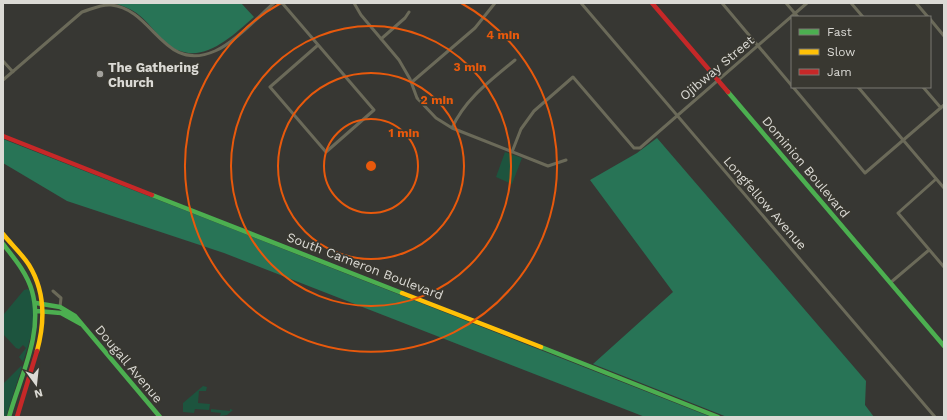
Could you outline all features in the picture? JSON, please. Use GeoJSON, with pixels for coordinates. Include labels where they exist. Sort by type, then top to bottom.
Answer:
{"type":"FeatureCollection","features":[{"type":"Feature","properties":{"kind":"street"},"geometry":{"type":"LineString","coordinates":[[3,80],[82,12],[98,6],[111,5],[125,8],[143,20],[162,42],[172,49],[184,54],[196,55],[216,51],[227,44],[274,3]]}},
{"type":"Feature","properties":{"kind":"street"},"geometry":{"type":"LineString","coordinates":[[281,3],[318,45],[374,110],[326,152],[270,86],[318,45]]}},
{"type":"Feature","properties":{"kind":"street"},"geometry":{"type":"LineString","coordinates":[[354,3],[361,15],[399,60],[412,82],[417,98],[436,118],[452,128],[548,166],[566,160]]}},
{"type":"Feature","properties":{"kind":"street"},"geometry":{"type":"LineString","coordinates":[[412,82],[475,28],[495,3]]}},
{"type":"Feature","properties":{"kind":"street","name":"Longfellow Avenue"},"geometry":{"type":"LineString","coordinates":[[581,3],[676,116],[935,417]]}},
{"type":"Feature","properties":{"kind":"street","name":"Dominion Boulevard"},"geometry":{"type":"LineString","coordinates":[[652,3],[944,346]]}},
{"type":"Feature","properties":{"kind":"street"},"geometry":{"type":"LineString","coordinates":[[722,3],[791,86]]}},
{"type":"Feature","properties":{"kind":"street"},"geometry":{"type":"LineString","coordinates":[[786,3],[795,14]]}},
{"type":"Feature","properties":{"kind":"street","name":"Ojibway Street"},"geometry":{"type":"LineString","coordinates":[[793,16],[807,3]]}},
{"type":"Feature","properties":{"kind":"street"},"geometry":{"type":"LineString","coordinates":[[851,3],[862,16]]}},
{"type":"Feature","properties":{"kind":"street"},"geometry":{"type":"LineString","coordinates":[[916,3],[927,16]]}},
{"type":"Feature","properties":{"kind":"street"},"geometry":{"type":"LineString","coordinates":[[381,39],[405,18],[409,12]]}},
{"type":"Feature","properties":{"kind":"street","name":"Ojibway Street"},"geometry":{"type":"LineString","coordinates":[[512,152],[521,129],[534,111],[573,77],[634,148],[640,148],[791,17]]}},
{"type":"Feature","properties":{"kind":"street"},"geometry":{"type":"LineString","coordinates":[[931,20],[944,36]]}},
{"type":"Feature","properties":{"kind":"street"},"geometry":{"type":"LineString","coordinates":[[452,128],[468,103],[481,88],[515,60]]}},
{"type":"Feature","properties":{"kind":"street"},"geometry":{"type":"LineString","coordinates":[[3,61],[13,72]]}},
{"type":"Feature","properties":{"kind":"street"},"geometry":{"type":"LineString","coordinates":[[793,88],[865,172],[944,105]]}},
{"type":"Feature","properties":{"kind":"street"},"geometry":{"type":"LineString","coordinates":[[859,88],[944,188]]}},
{"type":"Feature","properties":{"kind":"street"},"geometry":{"type":"LineString","coordinates":[[923,88],[941,108]]}},
{"type":"Feature","properties":{"kind":"street","name":"South Cameron Boulevard"},"geometry":{"type":"LineString","coordinates":[[3,136],[718,417]]}},
{"type":"Feature","properties":{"kind":"street"},"geometry":{"type":"LineString","coordinates":[[936,180],[898,213],[944,267]]}},
{"type":"Feature","properties":{"kind":"street"},"geometry":{"type":"LineString","coordinates":[[3,234],[28,264],[37,281],[44,311],[43,332],[40,346],[17,417]]}},
{"type":"Feature","properties":{"kind":"street"},"geometry":{"type":"LineString","coordinates":[[3,244],[17,260],[28,278],[37,311],[33,343],[9,417]]}},
{"type":"Feature","properties":{"kind":"street"},"geometry":{"type":"LineString","coordinates":[[890,283],[929,250]]}},
{"type":"Feature","properties":{"kind":"street"},"geometry":{"type":"LineString","coordinates":[[53,291],[61,298],[60,307]]}},
{"type":"Feature","properties":{"kind":"street","name":"Dougall Avenue"},"geometry":{"type":"LineString","coordinates":[[36,303],[60,307],[76,316],[81,321],[81,324],[160,417]]}},
{"type":"Feature","properties":{"kind":"street","name":"Dougall Avenue"},"geometry":{"type":"LineString","coordinates":[[37,311],[61,313],[81,324]]}},
{"type":"Feature","properties":{"kind":"green space"},"geometry":{"type":"Polygon","coordinates":[[[114,3],[241,3],[254,17],[233,35],[211,49],[199,53],[187,53],[174,48],[162,39],[146,21],[136,13],[114,3]]]}},
{"type":"Feature","properties":{"kind":"green space"},"geometry":{"type":"Polygon","coordinates":[[[657,138],[866,381],[865,405],[874,417],[727,417],[593,364],[673,292],[590,180],[637,153],[657,138]]]}},
{"type":"Feature","properties":{"kind":"green space"},"geometry":{"type":"Polygon","coordinates":[[[3,139],[711,417],[645,417],[224,253],[67,201],[3,163],[3,139]]]}},
{"type":"Feature","properties":{"kind":"green space"},"geometry":{"type":"Polygon","coordinates":[[[505,152],[522,158],[512,184],[496,177],[505,152]]]}},
{"type":"Feature","properties":{"kind":"green space"},"geometry":{"type":"Polygon","coordinates":[[[28,289],[32,295],[34,314],[31,335],[23,362],[19,357],[26,348],[23,345],[19,349],[16,348],[3,334],[3,312],[4,314],[24,290],[28,289]]]}},
{"type":"Feature","properties":{"kind":"green space"},"geometry":{"type":"Polygon","coordinates":[[[21,366],[22,367],[6,417],[3,417],[3,384],[21,366]]]}},
{"type":"Feature","properties":{"kind":"green space"},"geometry":{"type":"Polygon","coordinates":[[[203,386],[207,387],[206,391],[199,391],[198,403],[210,404],[209,410],[195,409],[194,413],[183,412],[183,403],[203,386]]]}},
{"type":"Feature","properties":{"kind":"green space"},"geometry":{"type":"Polygon","coordinates":[[[211,409],[233,410],[227,415],[220,416],[221,413],[211,412],[211,409]]]}},
{"type":"Feature","properties":{"kind":"traffic: fast"},"geometry":{"type":"LineString","coordinates":[[728,92],[944,346]]}},
{"type":"Feature","properties":{"kind":"traffic: fast"},"geometry":{"type":"LineString","coordinates":[[152,195],[402,293]]}},
{"type":"Feature","properties":{"kind":"traffic: fast"},"geometry":{"type":"LineString","coordinates":[[3,244],[20,266],[27,278],[32,291],[35,307],[33,339],[9,417]]}},
{"type":"Feature","properties":{"kind":"traffic: fast"},"geometry":{"type":"LineString","coordinates":[[36,303],[60,307],[75,316],[160,417]]}},
{"type":"Feature","properties":{"kind":"traffic: fast"},"geometry":{"type":"LineString","coordinates":[[37,311],[61,313],[81,324]]}},
{"type":"Feature","properties":{"kind":"traffic: fast"},"geometry":{"type":"LineString","coordinates":[[541,347],[718,417]]}},
{"type":"Feature","properties":{"kind":"traffic: slow"},"geometry":{"type":"LineString","coordinates":[[3,234],[29,265],[38,285],[41,296],[42,318],[40,340],[37,351]]}},
{"type":"Feature","properties":{"kind":"traffic: slow"},"geometry":{"type":"LineString","coordinates":[[402,293],[541,347]]}},
{"type":"Feature","properties":{"kind":"traffic: jam"},"geometry":{"type":"LineString","coordinates":[[652,3],[728,92]]}},
{"type":"Feature","properties":{"kind":"traffic: jam"},"geometry":{"type":"LineString","coordinates":[[3,136],[152,195]]}},
{"type":"Feature","properties":{"kind":"traffic: jam"},"geometry":{"type":"LineString","coordinates":[[17,417],[37,351]]}},
{"type":"Feature","properties":{"kind":"place","name":"The Gathering Church"},"geometry":{"type":"Point","coordinates":[100,74]}}]}
